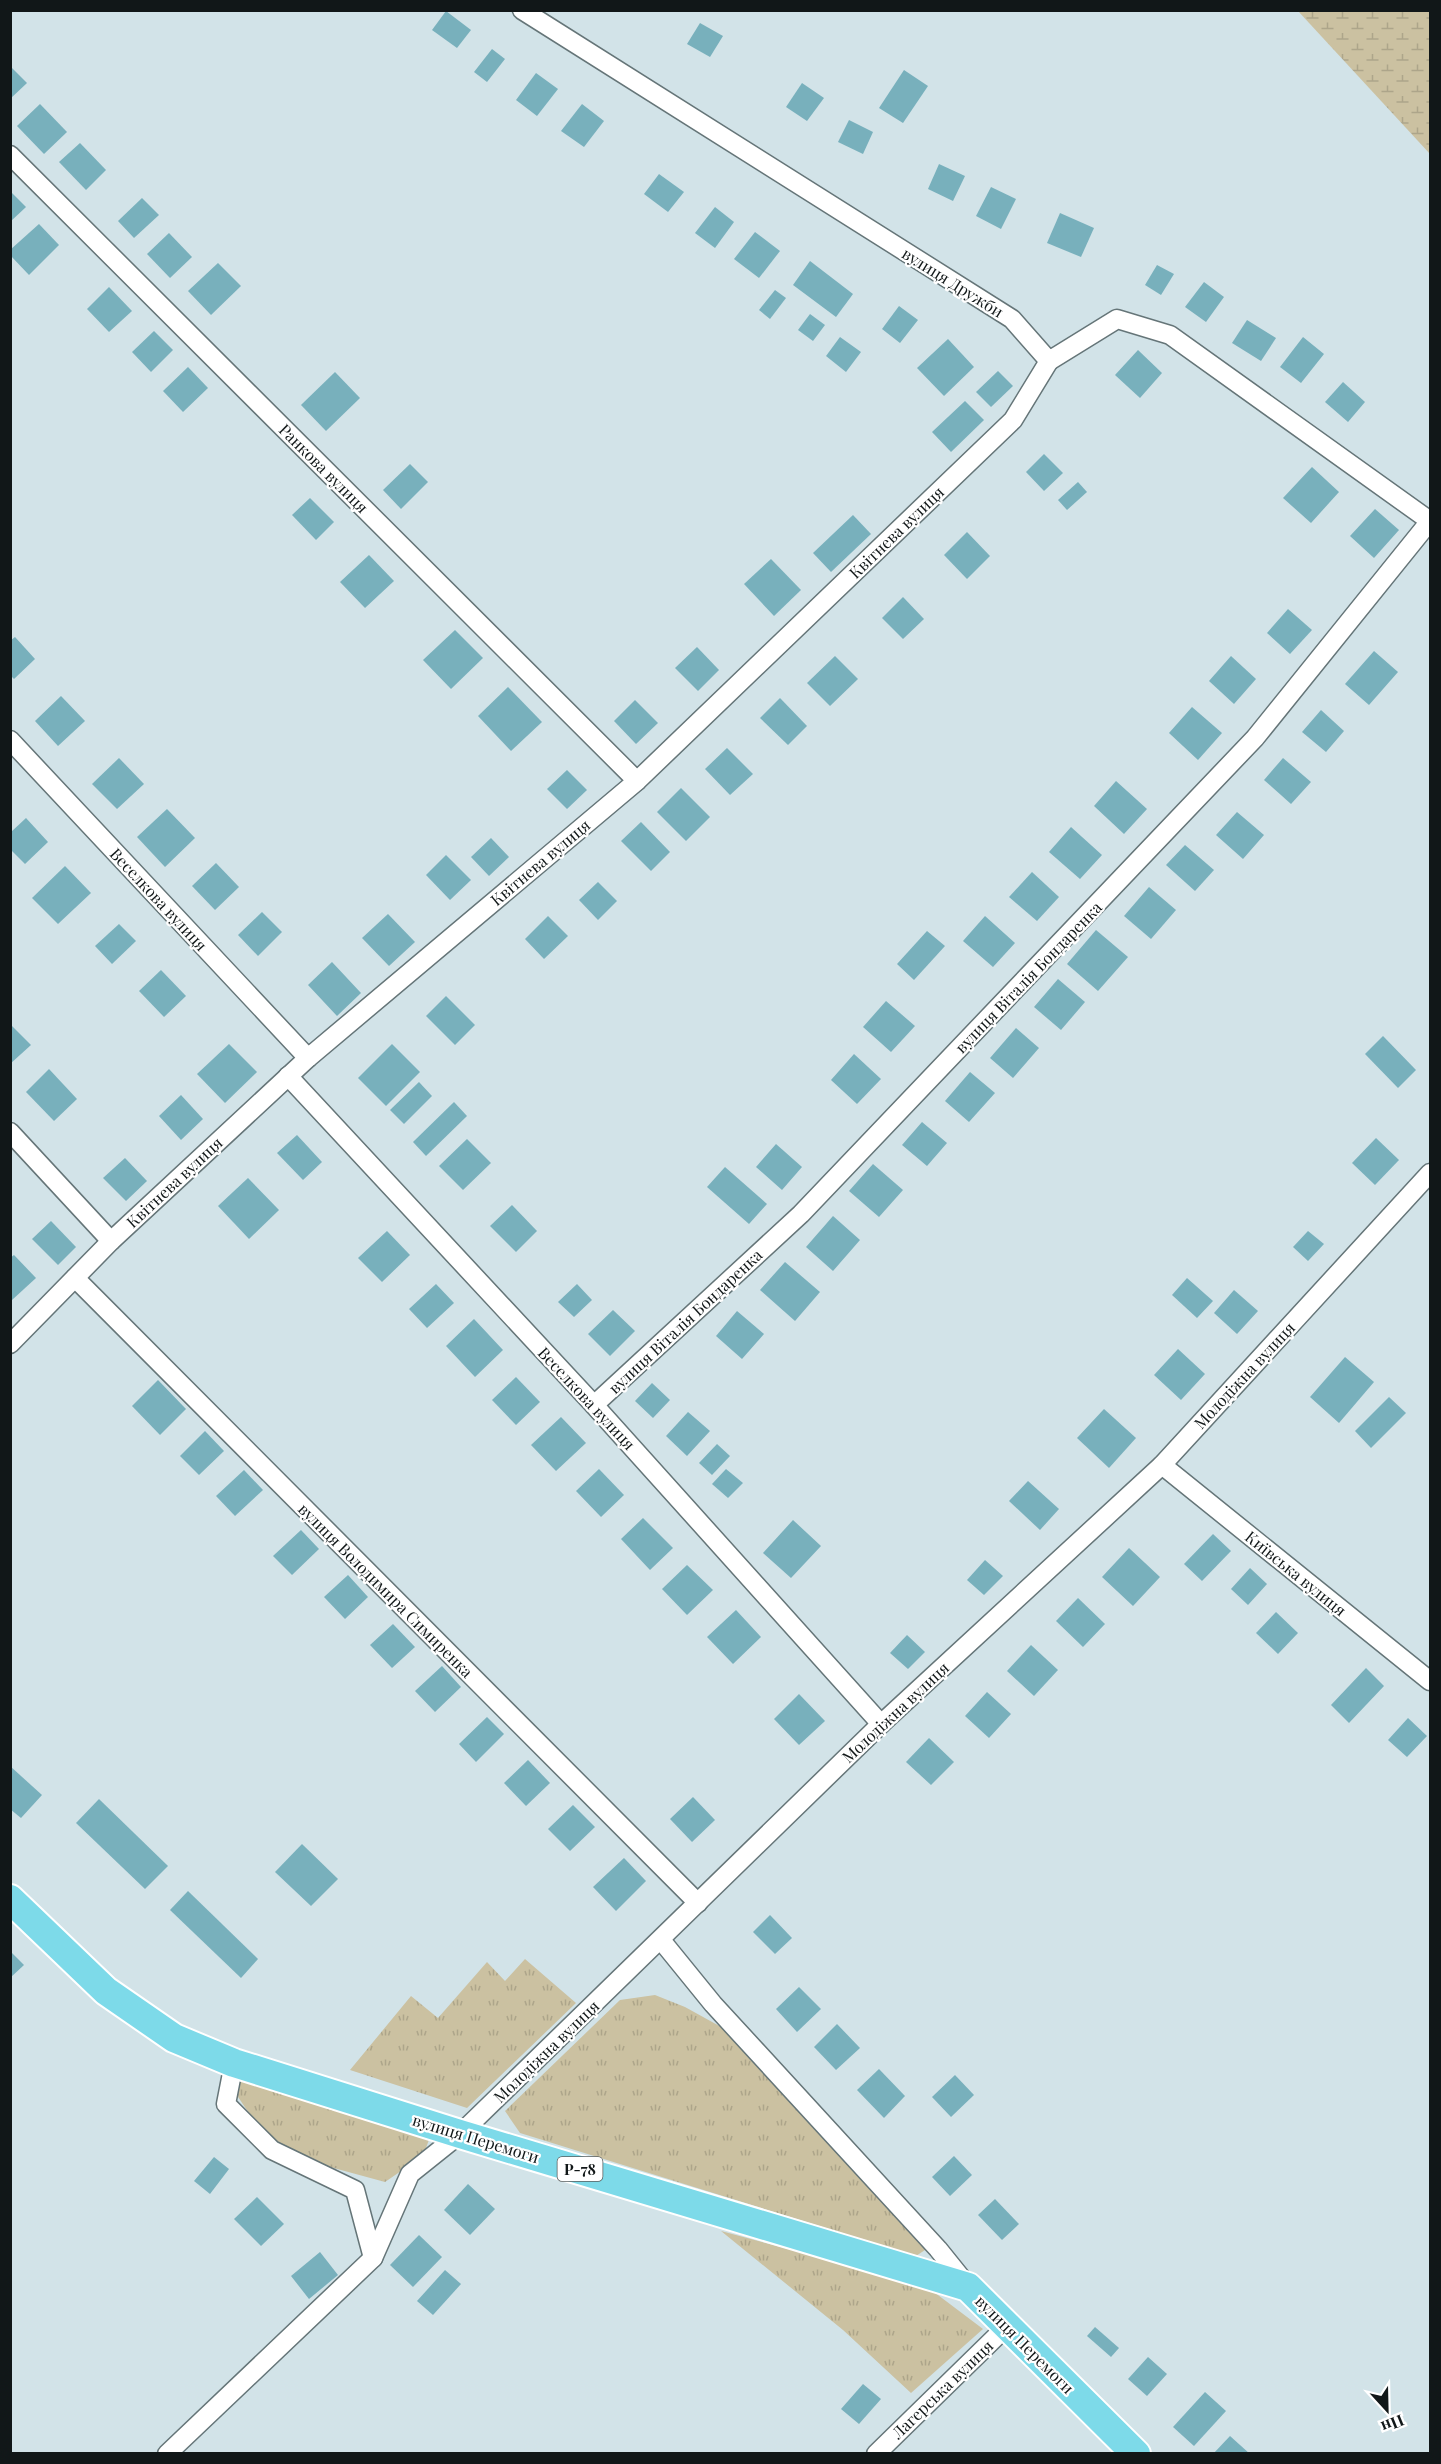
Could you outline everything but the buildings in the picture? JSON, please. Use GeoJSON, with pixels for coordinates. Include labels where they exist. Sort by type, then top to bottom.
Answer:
{"type":"FeatureCollection","features":[{"type":"Feature","properties":{"kind":"main road","name":"вулиця Перемоги"},"geometry":{"type":"LineString","coordinates":[[10,1899],[106,1991],[174,2038],[234,2063],[460,2134],[968,2287],[1136,2454]]}},
{"type":"Feature","properties":{"kind":"street","name":"вулиця Дружби"},"geometry":{"type":"LineString","coordinates":[[522,10],[1012,319],[1049,361]]}},
{"type":"Feature","properties":{"kind":"street","name":"Ранкова вулиця"},"geometry":{"type":"LineString","coordinates":[[10,155],[637,781]]}},
{"type":"Feature","properties":{"kind":"street"},"geometry":{"type":"LineString","coordinates":[[1049,361],[1117,319],[1170,335],[1431,521]]}},
{"type":"Feature","properties":{"kind":"street","name":"Квітнева вулиця"},"geometry":{"type":"LineString","coordinates":[[10,1344],[111,1241],[308,1058],[637,781],[1013,420],[1049,361]]}},
{"type":"Feature","properties":{"kind":"street","name":"вулиця Віталія Бондаренка"},"geometry":{"type":"LineString","coordinates":[[594,1405],[801,1214],[1255,738],[1431,521]]}},
{"type":"Feature","properties":{"kind":"street","name":"Веселкова вулиця"},"geometry":{"type":"LineString","coordinates":[[10,740],[308,1058]]}},
{"type":"Feature","properties":{"kind":"street","name":"Веселкова вулиця"},"geometry":{"type":"LineString","coordinates":[[288,1076],[594,1405],[881,1724]]}},
{"type":"Feature","properties":{"kind":"street"},"geometry":{"type":"LineString","coordinates":[[10,1132],[111,1241]]}},
{"type":"Feature","properties":{"kind":"street","name":"Молодіжна вулиця"},"geometry":{"type":"LineString","coordinates":[[167,2454],[373,2258],[410,2174],[460,2134],[881,1724],[1162,1465],[1431,1173]]}},
{"type":"Feature","properties":{"kind":"street","name":"вулиця Володимира Симиренка"},"geometry":{"type":"LineString","coordinates":[[75,1278],[698,1903]]}},
{"type":"Feature","properties":{"kind":"street","name":"Київська вулиця"},"geometry":{"type":"LineString","coordinates":[[1162,1465],[1431,1681]]}},
{"type":"Feature","properties":{"kind":"street"},"geometry":{"type":"LineString","coordinates":[[661,1940],[713,2004],[938,2249],[968,2287]]}},
{"type":"Feature","properties":{"kind":"street"},"geometry":{"type":"LineString","coordinates":[[234,2063],[226,2104],[272,2150],[356,2190],[373,2258]]}},
{"type":"Feature","properties":{"kind":"street","name":"Лагерська вулиця"},"geometry":{"type":"LineString","coordinates":[[876,2454],[1008,2325]]}},
{"type":"Feature","properties":{"kind":"green space"},"geometry":{"type":"Polygon","coordinates":[[[1298,11],[1430,11],[1430,154],[1298,11]]]}},
{"type":"Feature","properties":{"kind":"green space"},"geometry":{"type":"Polygon","coordinates":[[[525,1959],[576,2003],[467,2108],[350,2070],[411,1996],[438,2018],[487,1962],[505,1981],[525,1959]]]}},
{"type":"Feature","properties":{"kind":"green space"},"geometry":{"type":"Polygon","coordinates":[[[655,1995],[685,2007],[723,2028],[928,2248],[916,2256],[520,2133],[505,2111],[620,2000],[655,1995]]]}},
{"type":"Feature","properties":{"kind":"green space"},"geometry":{"type":"Polygon","coordinates":[[[239,2078],[430,2137],[423,2156],[385,2182],[319,2164],[280,2146],[253,2119],[238,2097],[239,2078]]]}},
{"type":"Feature","properties":{"kind":"green space"},"geometry":{"type":"Polygon","coordinates":[[[721,2231],[930,2289],[983,2329],[911,2393],[843,2330],[721,2231]]]}}]}
